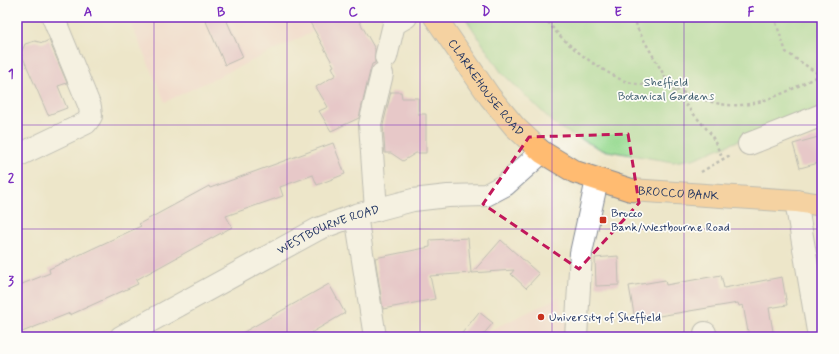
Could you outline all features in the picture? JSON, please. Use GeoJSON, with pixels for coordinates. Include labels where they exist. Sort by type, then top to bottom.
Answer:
{"type":"FeatureCollection","features":[{"type":"Feature","properties":{"kind":"main road","name":"CLARKEHOUSE ROAD"},"geometry":{"type":"LineString","coordinates":[[435,17],[490,97],[515,127],[542,152]]}},
{"type":"Feature","properties":{"kind":"main road","name":"BROCCO BANK"},"geometry":{"type":"LineString","coordinates":[[542,152],[575,172],[631,190],[796,201],[822,205]]}},
{"type":"Feature","properties":{"kind":"street"},"geometry":{"type":"LineString","coordinates":[[17,156],[86,123],[91,116],[90,107],[53,17]]}},
{"type":"Feature","properties":{"kind":"street"},"geometry":{"type":"LineString","coordinates":[[375,337],[366,212],[370,124],[394,24],[406,17]]}},
{"type":"Feature","properties":{"kind":"street"},"geometry":{"type":"LineString","coordinates":[[749,144],[822,115]]}},
{"type":"Feature","properties":{"kind":"street","name":"WESTBOURNE ROAD"},"geometry":{"type":"LineString","coordinates":[[121,337],[318,229],[366,212],[413,200],[448,196],[486,195],[505,185],[542,152]]}},
{"type":"Feature","properties":{"kind":"street"},"geometry":{"type":"LineString","coordinates":[[576,337],[581,253],[598,180]]}},
{"type":"Feature","properties":{"kind":"street"},"geometry":{"type":"LineString","coordinates":[[796,201],[819,337]]}},
{"type":"Feature","properties":{"kind":"path"},"geometry":{"type":"LineString","coordinates":[[545,17],[549,24],[566,43],[622,80],[672,89],[727,105],[752,103],[782,93],[821,75]]}},
{"type":"Feature","properties":{"kind":"path"},"geometry":{"type":"LineString","coordinates":[[635,17],[637,28],[672,89],[711,134],[723,159]]}},
{"type":"Feature","properties":{"kind":"path"},"geometry":{"type":"LineString","coordinates":[[774,17],[786,52],[821,75]]}},
{"type":"Feature","properties":{"kind":"path"},"geometry":{"type":"LineString","coordinates":[[700,172],[749,144]]}},
{"type":"Feature","properties":{"kind":"highlighted area"},"geometry":{"type":"Polygon","coordinates":[[[628,134],[639,203],[579,269],[483,204],[529,137],[628,134]]]}},
{"type":"Feature","properties":{"kind":"shaded area"},"geometry":{"type":"Polygon","coordinates":[[[128,17],[344,17],[165,102],[128,17]]]}},
{"type":"Feature","properties":{"kind":"shaded area","name":"University of Sheffield"},"geometry":{"type":"Polygon","coordinates":[[[559,297],[571,337],[476,337],[559,297]]]}},
{"type":"Feature","properties":{"kind":"green space","name":"Sheffield Botanical Gardens"},"geometry":{"type":"Polygon","coordinates":[[[465,17],[822,17],[822,107],[693,159],[673,162],[602,150],[558,127],[501,72],[465,17]]]}},
{"type":"Feature","properties":{"kind":"building"},"geometry":{"type":"Polygon","coordinates":[[[204,17],[225,17],[243,57],[225,65],[204,17]]]}},
{"type":"Feature","properties":{"kind":"building"},"geometry":{"type":"Polygon","coordinates":[[[307,17],[357,17],[375,49],[375,63],[372,64],[359,118],[331,131],[319,111],[328,107],[316,87],[336,75],[332,67],[334,66],[307,17]]]}},
{"type":"Feature","properties":{"kind":"building"},"geometry":{"type":"Polygon","coordinates":[[[49,40],[67,83],[58,86],[67,108],[48,115],[21,53],[25,44],[35,41],[43,43],[49,40]]]}},
{"type":"Feature","properties":{"kind":"building"},"geometry":{"type":"Polygon","coordinates":[[[391,92],[401,92],[402,98],[418,98],[418,114],[426,114],[426,153],[416,153],[403,161],[391,153],[385,153],[383,125],[391,92]]]}},
{"type":"Feature","properties":{"kind":"building"},"geometry":{"type":"Polygon","coordinates":[[[822,136],[822,162],[800,168],[793,144],[822,136]]]}},
{"type":"Feature","properties":{"kind":"building"},"geometry":{"type":"Polygon","coordinates":[[[333,143],[345,174],[317,185],[313,175],[280,187],[283,196],[226,216],[232,227],[136,280],[138,284],[70,315],[70,313],[17,334],[17,286],[50,273],[49,269],[141,226],[139,224],[209,186],[210,188],[333,143]]]}},
{"type":"Feature","properties":{"kind":"building"},"geometry":{"type":"Polygon","coordinates":[[[468,238],[471,273],[430,276],[435,299],[383,309],[375,258],[430,247],[430,240],[468,238]]]}},
{"type":"Feature","properties":{"kind":"building"},"geometry":{"type":"Polygon","coordinates":[[[501,240],[539,274],[526,288],[511,274],[514,270],[472,273],[501,240]]]}},
{"type":"Feature","properties":{"kind":"building"},"geometry":{"type":"Polygon","coordinates":[[[618,256],[619,285],[596,286],[595,258],[618,256]]]}},
{"type":"Feature","properties":{"kind":"building"},"geometry":{"type":"Polygon","coordinates":[[[721,275],[724,288],[782,277],[787,305],[769,308],[774,337],[749,337],[743,305],[739,306],[738,303],[635,320],[629,286],[665,280],[666,285],[721,275]]]}},
{"type":"Feature","properties":{"kind":"building"},"geometry":{"type":"Polygon","coordinates":[[[329,284],[345,313],[304,337],[235,337],[329,284]]]}},
{"type":"Feature","properties":{"kind":"building"},"geometry":{"type":"Polygon","coordinates":[[[479,312],[493,323],[481,337],[459,337],[479,312]]]}},
{"type":"Feature","properties":{"kind":"place","name":"Brocco Bank/Westbourne Road"},"geometry":{"type":"Point","coordinates":[603,220]}},
{"type":"Feature","properties":{"kind":"place","name":"University of Sheffield"},"geometry":{"type":"Point","coordinates":[541,317]}}]}
